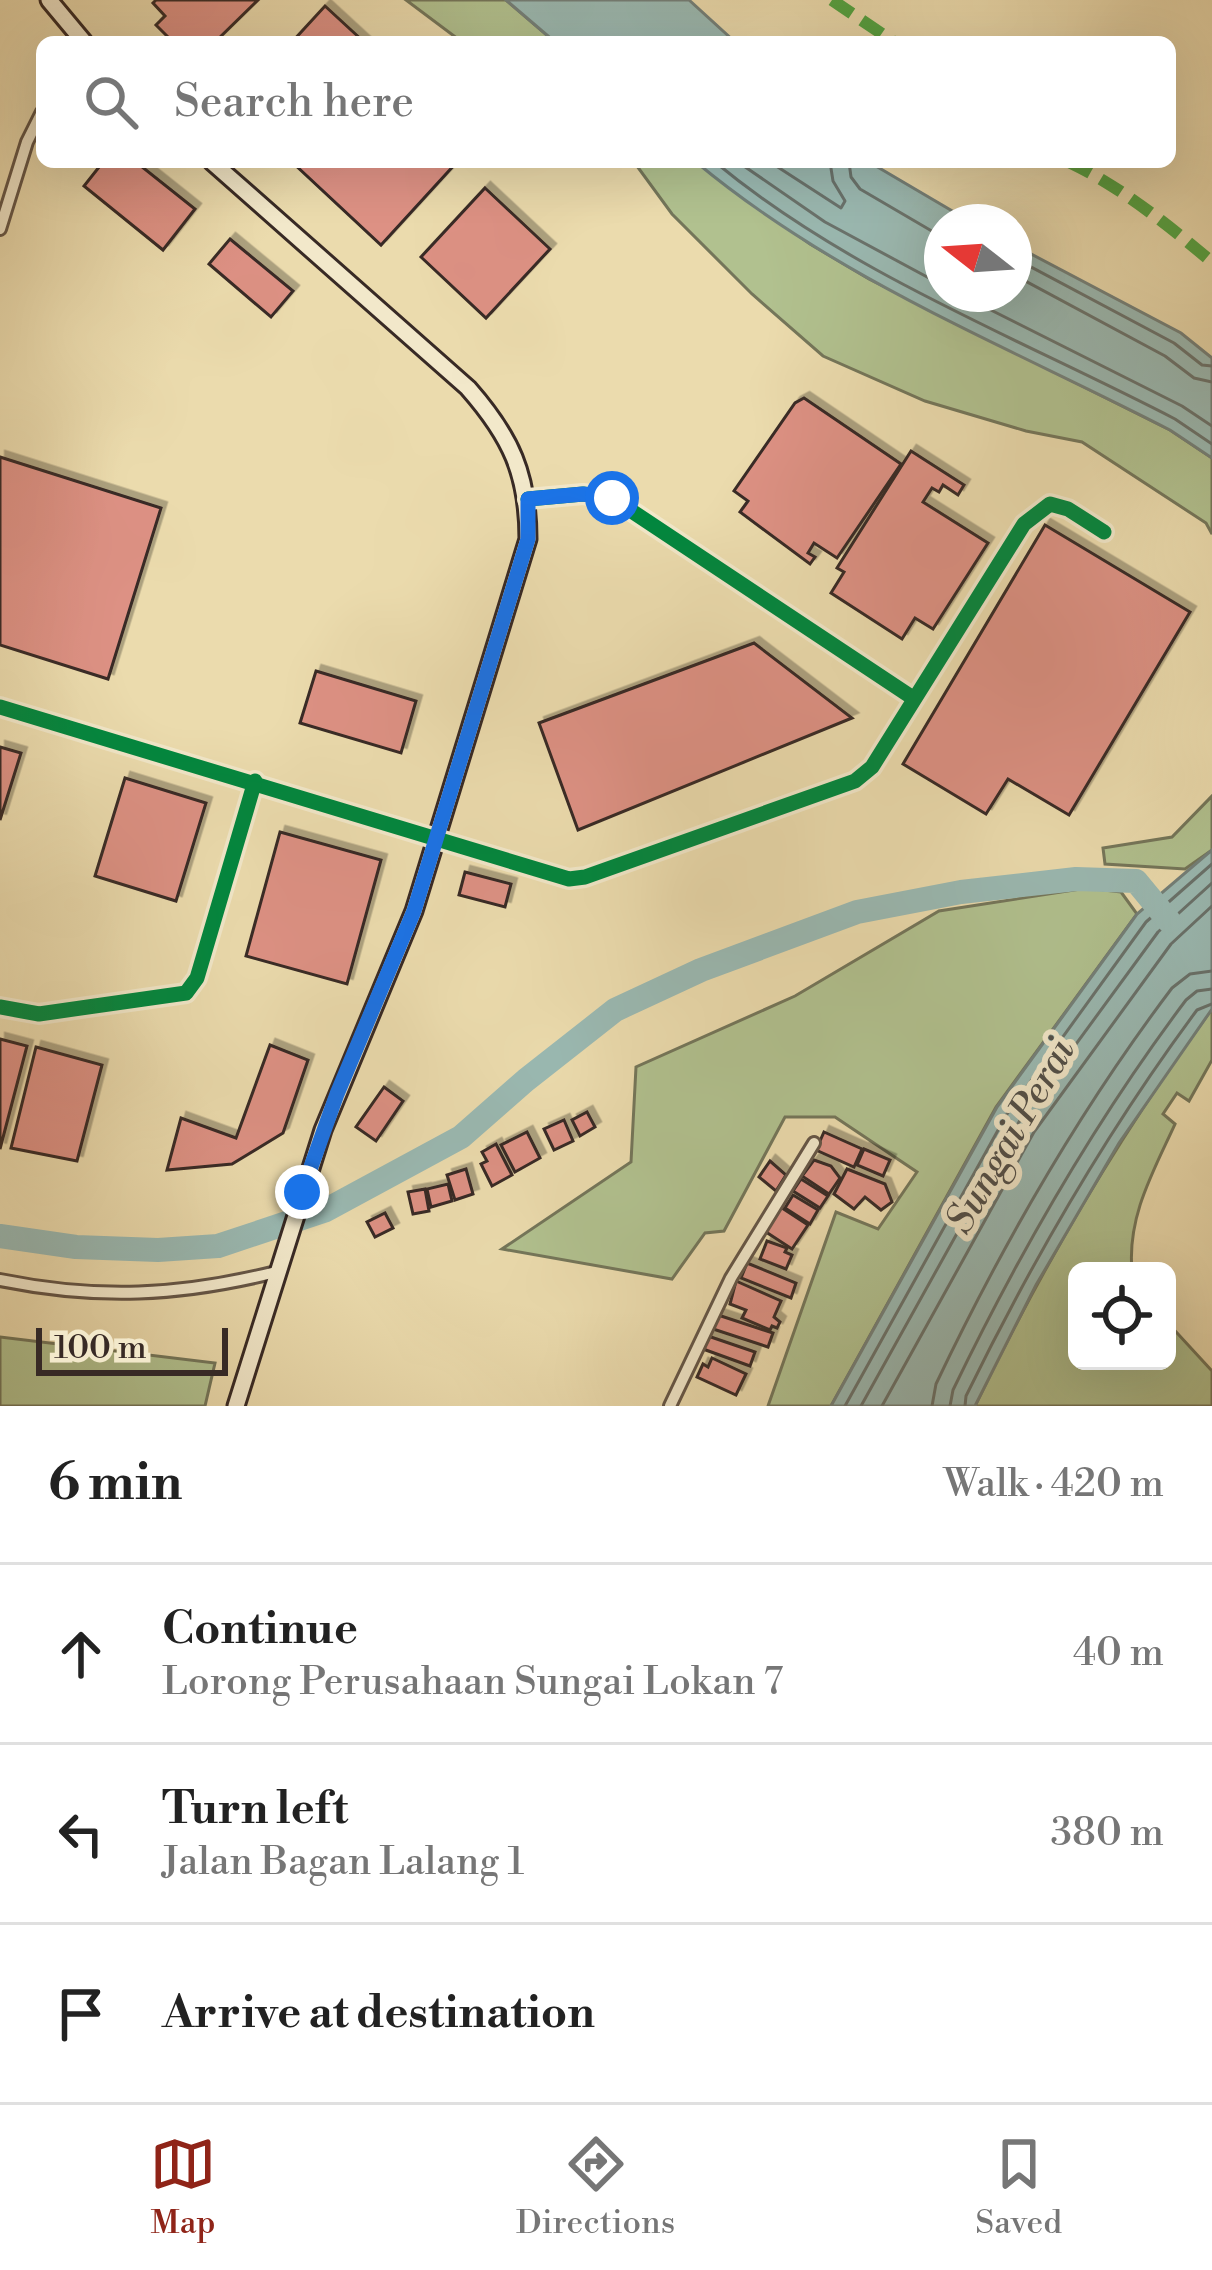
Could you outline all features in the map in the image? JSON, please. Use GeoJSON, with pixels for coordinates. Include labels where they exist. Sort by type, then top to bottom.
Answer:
{"type":"FeatureCollection","features":[{"type":"Feature","properties":{"kind":"main road"},"geometry":{"type":"LineString","coordinates":[[49,0],[79,36]]}},
{"type":"Feature","properties":{"kind":"main road"},"geometry":{"type":"LineString","coordinates":[[219,168],[468,388],[490,413],[520,464],[528,499],[528,539],[438,837],[414,911],[337,1094],[302,1192],[236,1406]]}},
{"type":"Feature","properties":{"kind":"street"},"geometry":{"type":"LineString","coordinates":[[0,229],[36,124]]}},
{"type":"Feature","properties":{"kind":"street"},"geometry":{"type":"LineString","coordinates":[[528,499],[583,494],[612,498],[913,698]]}},
{"type":"Feature","properties":{"kind":"street"},"geometry":{"type":"LineString","coordinates":[[0,707],[569,879],[585,877],[855,781],[872,767],[1003,553],[1040,508],[1059,505],[1104,532]]}},
{"type":"Feature","properties":{"kind":"street"},"geometry":{"type":"LineString","coordinates":[[0,1007],[39,1014],[186,993],[197,978],[255,781]]}},
{"type":"Feature","properties":{"kind":"street"},"geometry":{"type":"LineString","coordinates":[[670,1406],[731,1277],[814,1143]]}},
{"type":"Feature","properties":{"kind":"street"},"geometry":{"type":"LineString","coordinates":[[0,1280],[109,1295],[221,1283],[277,1268]]}},
{"type":"Feature","properties":{"kind":"green space"},"geometry":{"type":"Polygon","coordinates":[[[406,0],[506,0],[548,36],[454,36],[406,0]]]}},
{"type":"Feature","properties":{"kind":"green space"},"geometry":{"type":"Polygon","coordinates":[[[638,168],[704,168],[810,244],[924,307],[924,312],[935,312],[1170,430],[1212,458],[1212,534],[1206,523],[1082,442],[925,401],[823,356],[672,214],[638,168]]]}},
{"type":"Feature","properties":{"kind":"green space"},"geometry":{"type":"Polygon","coordinates":[[[1212,796],[1212,850],[1185,869],[1105,864],[1103,848],[1172,837],[1212,796]]]}},
{"type":"Feature","properties":{"kind":"green space"},"geometry":{"type":"Polygon","coordinates":[[[1087,888],[1121,892],[1137,914],[996,1107],[831,1406],[768,1406],[836,1212],[878,1229],[917,1172],[835,1117],[785,1117],[724,1231],[705,1233],[672,1279],[502,1249],[631,1162],[636,1067],[795,996],[939,911],[1087,888]]]}},
{"type":"Feature","properties":{"kind":"green space"},"geometry":{"type":"Polygon","coordinates":[[[1212,1009],[1212,1060],[1189,1101],[1177,1093],[1163,1114],[1175,1124],[1138,1213],[1132,1262],[1068,1262],[1068,1370],[1176,1370],[1176,1332],[1212,1371],[1212,1406],[975,1406],[1084,1202],[1212,1009]]]}},
{"type":"Feature","properties":{"kind":"green space"},"geometry":{"type":"Polygon","coordinates":[[[0,1337],[215,1363],[205,1406],[0,1406],[0,1337]]]}},
{"type":"Feature","properties":{"kind":"water"},"geometry":{"type":"Polygon","coordinates":[[[506,0],[689,0],[728,36],[548,36],[506,0]]]}},
{"type":"Feature","properties":{"kind":"water"},"geometry":{"type":"Polygon","coordinates":[[[704,168],[879,168],[940,204],[924,204],[924,308],[806,242],[704,168]]]}},
{"type":"Feature","properties":{"kind":"water"},"geometry":{"type":"Polygon","coordinates":[[[1032,254],[1181,333],[1212,358],[1212,458],[1170,430],[931,312],[1032,312],[1032,254]]]}},
{"type":"Feature","properties":{"kind":"water","name":"Sungai Perai"},"geometry":{"type":"Polygon","coordinates":[[[1212,850],[1212,1009],[1119,1143],[1036,1285],[975,1406],[831,1406],[997,1107],[1137,914],[1212,850]]]}},
{"type":"Feature","properties":{"kind":"building"},"geometry":{"type":"Polygon","coordinates":[[[258,0],[221,36],[167,36],[156,25],[165,16],[153,3],[258,0]]]}},
{"type":"Feature","properties":{"kind":"building"},"geometry":{"type":"Polygon","coordinates":[[[325,6],[358,36],[298,36],[325,6]]]}},
{"type":"Feature","properties":{"kind":"building"},"geometry":{"type":"Polygon","coordinates":[[[98,168],[144,168],[195,209],[163,250],[84,186],[98,168]]]}},
{"type":"Feature","properties":{"kind":"building"},"geometry":{"type":"Polygon","coordinates":[[[298,168],[452,168],[381,245],[298,168]]]}},
{"type":"Feature","properties":{"kind":"building"},"geometry":{"type":"Polygon","coordinates":[[[485,188],[550,249],[486,318],[421,257],[485,188]]]}},
{"type":"Feature","properties":{"kind":"building"},"geometry":{"type":"Polygon","coordinates":[[[230,239],[293,291],[271,317],[209,264],[230,239]]]}},
{"type":"Feature","properties":{"kind":"building"},"geometry":{"type":"Polygon","coordinates":[[[804,398],[901,464],[837,558],[814,543],[808,553],[815,557],[810,564],[740,512],[748,501],[734,491],[795,403],[804,398]]]}},
{"type":"Feature","properties":{"kind":"building"},"geometry":{"type":"Polygon","coordinates":[[[911,451],[964,485],[958,495],[943,485],[939,492],[932,488],[923,502],[988,543],[933,629],[915,618],[902,639],[831,593],[844,572],[837,568],[911,451]]]}},
{"type":"Feature","properties":{"kind":"building"},"geometry":{"type":"Polygon","coordinates":[[[0,457],[161,508],[108,679],[0,645],[0,457]]]}},
{"type":"Feature","properties":{"kind":"building"},"geometry":{"type":"Polygon","coordinates":[[[1045,525],[1190,612],[1069,815],[1008,779],[986,814],[903,764],[1045,525]]]}},
{"type":"Feature","properties":{"kind":"building"},"geometry":{"type":"Polygon","coordinates":[[[754,643],[852,718],[578,830],[539,723],[754,643]]]}},
{"type":"Feature","properties":{"kind":"building"},"geometry":{"type":"Polygon","coordinates":[[[316,671],[416,701],[401,753],[300,723],[316,671]]]}},
{"type":"Feature","properties":{"kind":"building"},"geometry":{"type":"Polygon","coordinates":[[[0,747],[21,753],[0,820],[0,747]]]}},
{"type":"Feature","properties":{"kind":"building"},"geometry":{"type":"Polygon","coordinates":[[[125,778],[206,803],[176,901],[95,876],[125,778]]]}},
{"type":"Feature","properties":{"kind":"building"},"geometry":{"type":"Polygon","coordinates":[[[280,832],[381,860],[347,984],[246,956],[280,832]]]}},
{"type":"Feature","properties":{"kind":"building"},"geometry":{"type":"Polygon","coordinates":[[[465,872],[511,884],[505,907],[459,895],[465,872]]]}},
{"type":"Feature","properties":{"kind":"building"},"geometry":{"type":"Polygon","coordinates":[[[0,1039],[27,1046],[0,1149],[0,1039]]]}},
{"type":"Feature","properties":{"kind":"building"},"geometry":{"type":"Polygon","coordinates":[[[270,1045],[308,1060],[283,1133],[232,1164],[167,1170],[181,1118],[236,1138],[270,1045]]]}},
{"type":"Feature","properties":{"kind":"building"},"geometry":{"type":"Polygon","coordinates":[[[36,1047],[102,1065],[77,1161],[11,1148],[36,1047]]]}},
{"type":"Feature","properties":{"kind":"building"},"geometry":{"type":"Polygon","coordinates":[[[384,1087],[403,1101],[376,1141],[356,1127],[384,1087]]]}},
{"type":"Feature","properties":{"kind":"building"},"geometry":{"type":"Polygon","coordinates":[[[587,1112],[595,1127],[580,1136],[572,1120],[587,1112]]]}},
{"type":"Feature","properties":{"kind":"building"},"geometry":{"type":"Polygon","coordinates":[[[564,1120],[573,1141],[554,1150],[544,1129],[564,1120]]]}},
{"type":"Feature","properties":{"kind":"building"},"geometry":{"type":"Polygon","coordinates":[[[527,1132],[540,1158],[515,1172],[501,1145],[527,1132]]]}},
{"type":"Feature","properties":{"kind":"building"},"geometry":{"type":"Polygon","coordinates":[[[824,1132],[862,1149],[854,1167],[816,1150],[824,1132]]]}},
{"type":"Feature","properties":{"kind":"building"},"geometry":{"type":"Polygon","coordinates":[[[496,1144],[512,1175],[492,1186],[481,1164],[487,1161],[482,1152],[496,1144]]]}},
{"type":"Feature","properties":{"kind":"building"},"geometry":{"type":"Polygon","coordinates":[[[864,1149],[890,1160],[883,1176],[857,1165],[864,1149]]]}},
{"type":"Feature","properties":{"kind":"building"},"geometry":{"type":"Polygon","coordinates":[[[814,1160],[831,1166],[840,1178],[829,1194],[802,1176],[814,1160]]]}},
{"type":"Feature","properties":{"kind":"building"},"geometry":{"type":"Polygon","coordinates":[[[770,1161],[786,1175],[776,1191],[759,1177],[770,1161]]]}},
{"type":"Feature","properties":{"kind":"building"},"geometry":{"type":"Polygon","coordinates":[[[466,1169],[473,1194],[455,1200],[447,1175],[466,1169]]]}},
{"type":"Feature","properties":{"kind":"building"},"geometry":{"type":"Polygon","coordinates":[[[847,1169],[885,1184],[892,1202],[881,1210],[865,1197],[854,1209],[834,1194],[847,1169]]]}},
{"type":"Feature","properties":{"kind":"building"},"geometry":{"type":"Polygon","coordinates":[[[801,1179],[828,1196],[820,1208],[793,1191],[801,1179]]]}},
{"type":"Feature","properties":{"kind":"building"},"geometry":{"type":"Polygon","coordinates":[[[448,1184],[452,1201],[431,1207],[427,1189],[448,1184]]]}},
{"type":"Feature","properties":{"kind":"building"},"geometry":{"type":"Polygon","coordinates":[[[425,1189],[429,1211],[413,1214],[408,1192],[425,1189]]]}},
{"type":"Feature","properties":{"kind":"building"},"geometry":{"type":"Polygon","coordinates":[[[793,1195],[818,1210],[810,1224],[785,1208],[793,1195]]]}},
{"type":"Feature","properties":{"kind":"building"},"geometry":{"type":"Polygon","coordinates":[[[779,1206],[808,1225],[792,1249],[763,1230],[779,1206]]]}},
{"type":"Feature","properties":{"kind":"building"},"geometry":{"type":"Polygon","coordinates":[[[385,1213],[393,1228],[375,1237],[367,1222],[385,1213]]]}},
{"type":"Feature","properties":{"kind":"building"},"geometry":{"type":"Polygon","coordinates":[[[767,1241],[787,1248],[785,1252],[792,1255],[786,1269],[760,1259],[767,1241]]]}},
{"type":"Feature","properties":{"kind":"building"},"geometry":{"type":"Polygon","coordinates":[[[747,1263],[796,1283],[791,1298],[741,1278],[747,1263]]]}},
{"type":"Feature","properties":{"kind":"building"},"geometry":{"type":"Polygon","coordinates":[[[736,1281],[781,1301],[774,1317],[780,1322],[777,1328],[770,1330],[742,1318],[746,1310],[730,1304],[736,1281]]]}},
{"type":"Feature","properties":{"kind":"building"},"geometry":{"type":"Polygon","coordinates":[[[715,1314],[773,1333],[768,1347],[710,1328],[715,1314]]]}},
{"type":"Feature","properties":{"kind":"building"},"geometry":{"type":"Polygon","coordinates":[[[708,1336],[755,1352],[750,1366],[703,1349],[708,1336]]]}},
{"type":"Feature","properties":{"kind":"building"},"geometry":{"type":"Polygon","coordinates":[[[712,1358],[746,1374],[736,1395],[697,1377],[712,1358]]]}},
{"type":"Feature","properties":{"kind":"waterway"},"geometry":{"type":"LineString","coordinates":[[0,1236],[76,1247],[218,1246],[326,1210],[461,1137],[615,1010],[701,970],[857,912],[961,892],[1076,879],[1136,881],[1169,921]]}},
{"type":"Feature","properties":{"kind":"marked path"},"geometry":{"type":"LineString","coordinates":[[832,0],[885,36]]}},
{"type":"Feature","properties":{"kind":"marked path"},"geometry":{"type":"LineString","coordinates":[[1080,168],[1125,195],[1212,262]]}},
{"type":"Feature","properties":{"kind":"cycle path"},"geometry":{"type":"LineString","coordinates":[[528,499],[583,494],[612,498],[913,698]]}},
{"type":"Feature","properties":{"kind":"cycle path"},"geometry":{"type":"LineString","coordinates":[[0,707],[569,879],[585,877],[855,781],[872,767],[1024,524],[1050,504],[1068,509],[1104,532]]}},
{"type":"Feature","properties":{"kind":"cycle path"},"geometry":{"type":"LineString","coordinates":[[0,1007],[39,1014],[186,993],[197,978],[255,781]]}},
{"type":"Feature","properties":{"kind":"route"},"geometry":{"type":"LineString","coordinates":[[302,1192],[337,1094],[414,911],[528,539],[528,499],[583,494],[612,498]]}}]}
